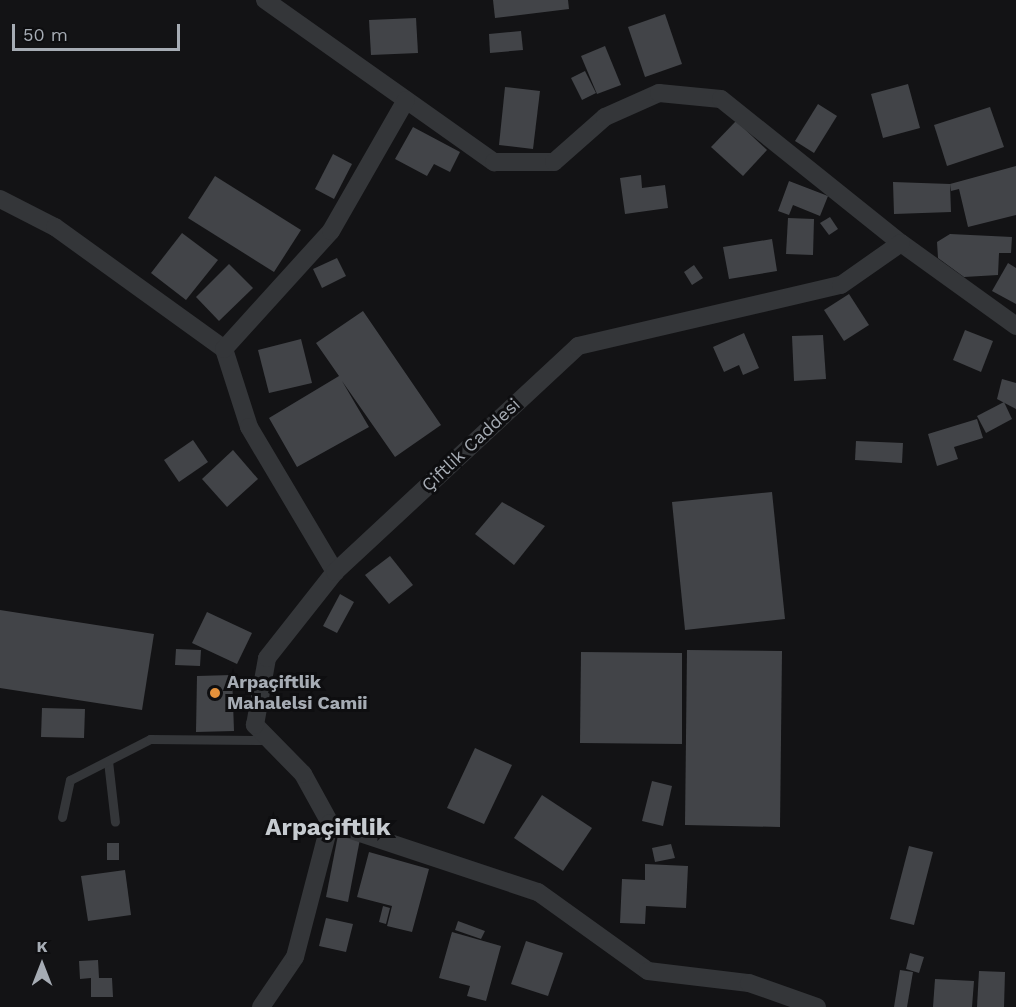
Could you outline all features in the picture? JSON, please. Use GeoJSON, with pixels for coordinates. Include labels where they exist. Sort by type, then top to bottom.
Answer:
{"type":"FeatureCollection","features":[{"type":"Feature","properties":{"kind":"street"},"geometry":{"type":"LineString","coordinates":[[265,0],[494,162],[554,162],[605,117],[659,93],[722,99],[902,243],[1016,326]]}},
{"type":"Feature","properties":{"kind":"street"},"geometry":{"type":"LineString","coordinates":[[224,349],[331,231],[406,100]]}},
{"type":"Feature","properties":{"kind":"street"},"geometry":{"type":"LineString","coordinates":[[0,199],[55,227],[224,349],[249,427],[335,572]]}},
{"type":"Feature","properties":{"kind":"street","name":"Çiftlik Caddesi"},"geometry":{"type":"LineString","coordinates":[[330,823],[303,774],[255,725],[267,658],[335,572],[578,346],[841,285],[902,243]]}},
{"type":"Feature","properties":{"kind":"street"},"geometry":{"type":"LineString","coordinates":[[261,1007],[295,957],[330,823],[538,892],[648,971],[749,983],[817,1007]]}},
{"type":"Feature","properties":{"kind":"lane"},"geometry":{"type":"LineString","coordinates":[[62,817],[70,780],[150,739],[269,740]]}},
{"type":"Feature","properties":{"kind":"lane"},"geometry":{"type":"LineString","coordinates":[[108,761],[114,822]]}},
{"type":"Feature","properties":{"kind":"building"},"geometry":{"type":"Polygon","coordinates":[[[493,0],[568,0],[569,9],[495,18],[493,0]]]}},
{"type":"Feature","properties":{"kind":"building"},"geometry":{"type":"Polygon","coordinates":[[[665,14],[682,64],[645,77],[628,27],[665,14]]]}},
{"type":"Feature","properties":{"kind":"building"},"geometry":{"type":"Polygon","coordinates":[[[416,18],[418,53],[371,55],[369,20],[416,18]]]}},
{"type":"Feature","properties":{"kind":"building"},"geometry":{"type":"Polygon","coordinates":[[[521,31],[523,50],[490,53],[489,34],[521,31]]]}},
{"type":"Feature","properties":{"kind":"building"},"geometry":{"type":"Polygon","coordinates":[[[605,46],[621,85],[597,94],[581,56],[605,46]]]}},
{"type":"Feature","properties":{"kind":"building"},"geometry":{"type":"Polygon","coordinates":[[[585,71],[596,93],[582,100],[571,78],[585,71]]]}},
{"type":"Feature","properties":{"kind":"building"},"geometry":{"type":"Polygon","coordinates":[[[908,84],[920,128],[883,138],[871,94],[908,84]]]}},
{"type":"Feature","properties":{"kind":"building"},"geometry":{"type":"Polygon","coordinates":[[[505,87],[540,91],[533,149],[499,145],[505,87]]]}},
{"type":"Feature","properties":{"kind":"building"},"geometry":{"type":"Polygon","coordinates":[[[818,104],[837,116],[814,153],[795,141],[818,104]]]}},
{"type":"Feature","properties":{"kind":"building"},"geometry":{"type":"Polygon","coordinates":[[[990,107],[1004,147],[947,166],[934,125],[990,107]]]}},
{"type":"Feature","properties":{"kind":"building"},"geometry":{"type":"Polygon","coordinates":[[[736,121],[767,150],[743,176],[711,147],[736,121]]]}},
{"type":"Feature","properties":{"kind":"building"},"geometry":{"type":"Polygon","coordinates":[[[413,127],[460,152],[450,172],[434,164],[427,176],[395,159],[413,127]]]}},
{"type":"Feature","properties":{"kind":"building"},"geometry":{"type":"Polygon","coordinates":[[[333,154],[352,164],[334,199],[315,189],[333,154]]]}},
{"type":"Feature","properties":{"kind":"building"},"geometry":{"type":"Polygon","coordinates":[[[1016,166],[1016,215],[968,227],[959,189],[951,191],[950,184],[1016,166]]]}},
{"type":"Feature","properties":{"kind":"building"},"geometry":{"type":"Polygon","coordinates":[[[641,175],[642,188],[665,185],[668,208],[625,214],[620,178],[641,175]]]}},
{"type":"Feature","properties":{"kind":"building"},"geometry":{"type":"Polygon","coordinates":[[[215,176],[301,230],[274,272],[188,218],[215,176]]]}},
{"type":"Feature","properties":{"kind":"building"},"geometry":{"type":"Polygon","coordinates":[[[789,181],[828,196],[820,216],[793,205],[789,215],[778,211],[789,181]]]}},
{"type":"Feature","properties":{"kind":"building"},"geometry":{"type":"Polygon","coordinates":[[[893,182],[950,184],[951,212],[894,214],[893,182]]]}},
{"type":"Feature","properties":{"kind":"building"},"geometry":{"type":"Polygon","coordinates":[[[830,217],[838,229],[829,235],[820,223],[830,217]]]}},
{"type":"Feature","properties":{"kind":"building"},"geometry":{"type":"Polygon","coordinates":[[[788,218],[814,219],[813,255],[786,254],[788,218]]]}},
{"type":"Feature","properties":{"kind":"building"},"geometry":{"type":"Polygon","coordinates":[[[182,233],[218,260],[186,300],[151,273],[182,233]]]}},
{"type":"Feature","properties":{"kind":"building"},"geometry":{"type":"Polygon","coordinates":[[[950,234],[1012,237],[1011,253],[999,253],[998,275],[964,277],[938,258],[937,242],[950,234]]]}},
{"type":"Feature","properties":{"kind":"building"},"geometry":{"type":"Polygon","coordinates":[[[772,239],[777,271],[729,279],[723,247],[772,239]]]}},
{"type":"Feature","properties":{"kind":"building"},"geometry":{"type":"Polygon","coordinates":[[[337,258],[346,276],[322,288],[313,269],[337,258]]]}},
{"type":"Feature","properties":{"kind":"building"},"geometry":{"type":"Polygon","coordinates":[[[1008,263],[1016,268],[1016,304],[992,291],[1008,263]]]}},
{"type":"Feature","properties":{"kind":"building"},"geometry":{"type":"Polygon","coordinates":[[[229,264],[253,288],[219,321],[196,297],[229,264]]]}},
{"type":"Feature","properties":{"kind":"building"},"geometry":{"type":"Polygon","coordinates":[[[694,265],[703,278],[692,285],[684,272],[694,265]]]}},
{"type":"Feature","properties":{"kind":"building"},"geometry":{"type":"Polygon","coordinates":[[[849,294],[869,325],[844,341],[824,310],[849,294]]]}},
{"type":"Feature","properties":{"kind":"building"},"geometry":{"type":"Polygon","coordinates":[[[363,311],[441,425],[395,457],[342,381],[369,427],[297,467],[269,418],[339,376],[316,343],[363,311]]]}},
{"type":"Feature","properties":{"kind":"building"},"geometry":{"type":"Polygon","coordinates":[[[965,330],[993,341],[981,372],[953,360],[965,330]]]}},
{"type":"Feature","properties":{"kind":"building"},"geometry":{"type":"Polygon","coordinates":[[[744,333],[759,368],[743,375],[739,365],[724,372],[713,347],[744,333]]]}},
{"type":"Feature","properties":{"kind":"building"},"geometry":{"type":"Polygon","coordinates":[[[823,335],[826,379],[794,381],[792,336],[823,335]]]}},
{"type":"Feature","properties":{"kind":"building"},"geometry":{"type":"Polygon","coordinates":[[[301,339],[312,383],[269,393],[258,350],[301,339]]]}},
{"type":"Feature","properties":{"kind":"building"},"geometry":{"type":"Polygon","coordinates":[[[1002,379],[1016,383],[1016,409],[997,399],[1002,379]]]}},
{"type":"Feature","properties":{"kind":"building"},"geometry":{"type":"Polygon","coordinates":[[[1004,402],[1012,419],[986,433],[977,416],[1004,402]]]}},
{"type":"Feature","properties":{"kind":"building"},"geometry":{"type":"Polygon","coordinates":[[[977,419],[983,438],[954,447],[958,459],[937,466],[928,434],[977,419]]]}},
{"type":"Feature","properties":{"kind":"building"},"geometry":{"type":"Polygon","coordinates":[[[193,440],[208,462],[179,482],[164,460],[193,440]]]}},
{"type":"Feature","properties":{"kind":"building"},"geometry":{"type":"Polygon","coordinates":[[[856,441],[903,443],[902,463],[855,460],[856,441]]]}},
{"type":"Feature","properties":{"kind":"building"},"geometry":{"type":"Polygon","coordinates":[[[233,450],[258,479],[227,507],[202,479],[233,450]]]}},
{"type":"Feature","properties":{"kind":"building"},"geometry":{"type":"Polygon","coordinates":[[[772,492],[785,619],[685,630],[672,502],[772,492]]]}},
{"type":"Feature","properties":{"kind":"building"},"geometry":{"type":"Polygon","coordinates":[[[502,502],[545,526],[514,565],[475,534],[502,502]]]}},
{"type":"Feature","properties":{"kind":"building"},"geometry":{"type":"Polygon","coordinates":[[[390,556],[413,585],[389,604],[365,575],[390,556]]]}},
{"type":"Feature","properties":{"kind":"building"},"geometry":{"type":"Polygon","coordinates":[[[340,594],[354,602],[337,633],[323,626],[340,594]]]}},
{"type":"Feature","properties":{"kind":"building"},"geometry":{"type":"Polygon","coordinates":[[[0,610],[154,634],[142,710],[0,688],[0,610]]]}},
{"type":"Feature","properties":{"kind":"building"},"geometry":{"type":"Polygon","coordinates":[[[207,612],[252,633],[237,664],[192,643],[207,612]]]}},
{"type":"Feature","properties":{"kind":"building"},"geometry":{"type":"Polygon","coordinates":[[[176,649],[201,650],[200,666],[175,665],[176,649]]]}},
{"type":"Feature","properties":{"kind":"building"},"geometry":{"type":"Polygon","coordinates":[[[687,650],[782,651],[780,827],[685,825],[687,650]]]}},
{"type":"Feature","properties":{"kind":"building"},"geometry":{"type":"Polygon","coordinates":[[[581,652],[682,653],[682,744],[580,743],[581,652]]]}},
{"type":"Feature","properties":{"kind":"building","name":"Arpaçiftlik Mahalelsi Camii"},"geometry":{"type":"Polygon","coordinates":[[[232,675],[234,731],[196,732],[197,676],[232,675]]]}},
{"type":"Feature","properties":{"kind":"building"},"geometry":{"type":"Polygon","coordinates":[[[42,708],[85,709],[84,738],[41,737],[42,708]]]}},
{"type":"Feature","properties":{"kind":"building"},"geometry":{"type":"Polygon","coordinates":[[[475,748],[512,765],[484,824],[447,808],[475,748]]]}},
{"type":"Feature","properties":{"kind":"building"},"geometry":{"type":"Polygon","coordinates":[[[652,781],[672,786],[663,826],[642,821],[652,781]]]}},
{"type":"Feature","properties":{"kind":"building"},"geometry":{"type":"Polygon","coordinates":[[[542,795],[592,828],[563,871],[514,838],[542,795]]]}},
{"type":"Feature","properties":{"kind":"building"},"geometry":{"type":"Polygon","coordinates":[[[338,835],[360,839],[348,902],[326,897],[338,835]]]}},
{"type":"Feature","properties":{"kind":"building"},"geometry":{"type":"Polygon","coordinates":[[[107,843],[119,843],[119,860],[107,860],[107,843]]]}},
{"type":"Feature","properties":{"kind":"building"},"geometry":{"type":"Polygon","coordinates":[[[671,844],[675,858],[655,862],[652,848],[671,844]]]}},
{"type":"Feature","properties":{"kind":"building"},"geometry":{"type":"Polygon","coordinates":[[[909,846],[933,852],[914,925],[890,919],[909,846]]]}},
{"type":"Feature","properties":{"kind":"building"},"geometry":{"type":"Polygon","coordinates":[[[369,852],[429,869],[412,932],[387,926],[392,906],[357,897],[369,852]]]}},
{"type":"Feature","properties":{"kind":"building"},"geometry":{"type":"Polygon","coordinates":[[[645,864],[688,866],[686,908],[646,906],[645,924],[620,923],[622,879],[645,880],[645,864]]]}},
{"type":"Feature","properties":{"kind":"building"},"geometry":{"type":"Polygon","coordinates":[[[125,870],[131,915],[88,921],[81,876],[125,870]]]}},
{"type":"Feature","properties":{"kind":"building"},"geometry":{"type":"Polygon","coordinates":[[[383,906],[390,908],[386,924],[379,922],[383,906]]]}},
{"type":"Feature","properties":{"kind":"building"},"geometry":{"type":"Polygon","coordinates":[[[326,918],[353,924],[346,952],[319,946],[326,918]]]}},
{"type":"Feature","properties":{"kind":"building"},"geometry":{"type":"Polygon","coordinates":[[[458,921],[485,931],[481,939],[455,930],[458,921]]]}},
{"type":"Feature","properties":{"kind":"building"},"geometry":{"type":"Polygon","coordinates":[[[452,932],[501,946],[486,1001],[467,996],[470,986],[439,978],[452,932]]]}},
{"type":"Feature","properties":{"kind":"building"},"geometry":{"type":"Polygon","coordinates":[[[526,941],[563,953],[548,996],[511,984],[526,941]]]}},
{"type":"Feature","properties":{"kind":"building"},"geometry":{"type":"Polygon","coordinates":[[[910,953],[924,957],[919,973],[906,969],[910,953]]]}},
{"type":"Feature","properties":{"kind":"building"},"geometry":{"type":"Polygon","coordinates":[[[98,960],[99,978],[112,978],[113,997],[91,997],[91,978],[80,979],[79,961],[98,960]]]}},
{"type":"Feature","properties":{"kind":"building"},"geometry":{"type":"Polygon","coordinates":[[[900,970],[913,972],[907,1007],[894,1007],[900,970]]]}},
{"type":"Feature","properties":{"kind":"building"},"geometry":{"type":"Polygon","coordinates":[[[979,971],[1005,972],[1004,1007],[977,1007],[979,971]]]}},
{"type":"Feature","properties":{"kind":"building"},"geometry":{"type":"Polygon","coordinates":[[[935,979],[974,981],[972,1007],[933,1007],[935,979]]]}},
{"type":"Feature","properties":{"kind":"place","name":"Arpaçiftlik Mahalelsi Camii"},"geometry":{"type":"Point","coordinates":[215,693]}},
{"type":"Feature","properties":{"kind":"district","name":"Arpaçiftlik"},"geometry":{"type":"Point","coordinates":[328,828]}}]}
